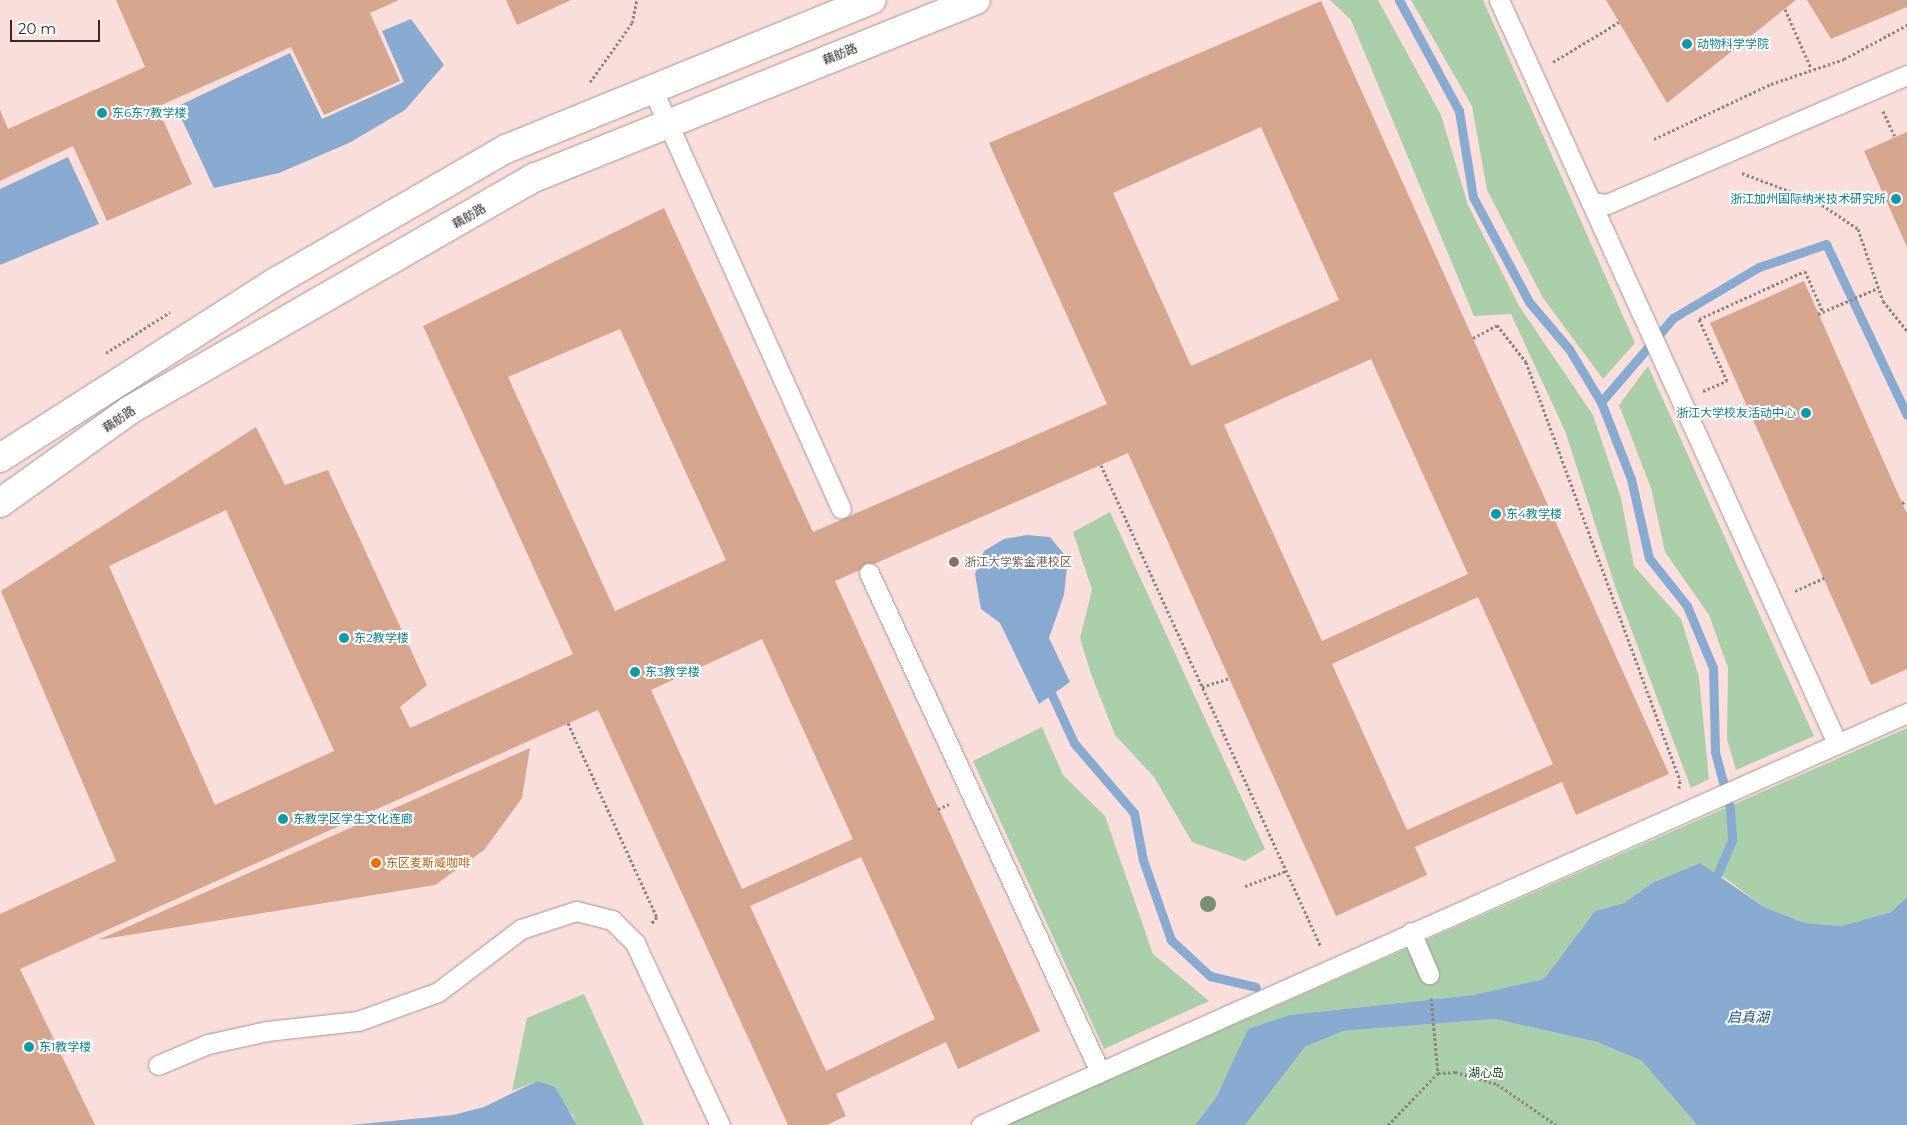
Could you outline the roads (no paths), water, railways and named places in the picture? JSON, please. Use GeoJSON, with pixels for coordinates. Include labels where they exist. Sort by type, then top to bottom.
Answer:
{"type":"FeatureCollection","features":[{"type":"Feature","properties":{"kind":"street"},"geometry":{"type":"LineString","coordinates":[[0,458],[277,281],[506,149],[872,0]]}},
{"type":"Feature","properties":{"kind":"street","name":"藕舫路"},"geometry":{"type":"LineString","coordinates":[[0,504],[130,410],[536,177],[976,0]]}},
{"type":"Feature","properties":{"kind":"lane"},"geometry":{"type":"LineString","coordinates":[[1499,0],[1837,743]]}},
{"type":"Feature","properties":{"kind":"lane"},"geometry":{"type":"LineString","coordinates":[[1591,202],[1607,204],[1907,76]]}},
{"type":"Feature","properties":{"kind":"lane"},"geometry":{"type":"LineString","coordinates":[[652,88],[841,508]]}},
{"type":"Feature","properties":{"kind":"lane"},"geometry":{"type":"LineString","coordinates":[[869,573],[1100,1072]]}},
{"type":"Feature","properties":{"kind":"lane"},"geometry":{"type":"LineString","coordinates":[[981,1125],[1740,785],[1907,713]]}},
{"type":"Feature","properties":{"kind":"lane"},"geometry":{"type":"LineString","coordinates":[[158,1065],[208,1044],[267,1031],[358,1021],[438,992],[522,929],[576,911],[612,920],[635,943],[720,1125]]}},
{"type":"Feature","properties":{"kind":"lane"},"geometry":{"type":"LineString","coordinates":[[1411,932],[1429,974]]}},
{"type":"Feature","properties":{"kind":"water"},"geometry":{"type":"Polygon","coordinates":[[[411,19],[444,65],[405,110],[349,143],[279,173],[214,188],[176,107],[290,53],[322,119],[404,82],[382,31],[411,19]]]}},
{"type":"Feature","properties":{"kind":"water"},"geometry":{"type":"Polygon","coordinates":[[[68,157],[99,224],[0,265],[0,189],[68,157]]]}},
{"type":"Feature","properties":{"kind":"water"},"geometry":{"type":"Polygon","coordinates":[[[1027,535],[1050,537],[1068,559],[1064,595],[1049,638],[1070,682],[1039,704],[1000,623],[981,609],[975,574],[984,551],[1004,539],[1027,535]]]}},
{"type":"Feature","properties":{"kind":"water","name":"启真湖"},"geometry":{"type":"Polygon","coordinates":[[[1700,863],[1764,907],[1805,923],[1841,926],[1891,912],[1907,897],[1907,1125],[1697,1125],[1642,1061],[1597,1042],[1495,1019],[1343,1031],[1305,1047],[1245,1125],[1195,1125],[1217,1096],[1248,1029],[1289,1015],[1473,995],[1544,979],[1595,911],[1624,903],[1652,883],[1700,863]]]}},
{"type":"Feature","properties":{"kind":"water"},"geometry":{"type":"Polygon","coordinates":[[[537,1081],[555,1087],[577,1125],[351,1125],[453,1115],[484,1107],[537,1081]]]}},
{"type":"Feature","properties":{"kind":"waterway"},"geometry":{"type":"LineString","coordinates":[[1399,0],[1459,111],[1473,197],[1529,302],[1569,349],[1601,402],[1631,479],[1649,558],[1687,606],[1713,668],[1715,752],[1730,808],[1732,840],[1718,873]]}},
{"type":"Feature","properties":{"kind":"waterway"},"geometry":{"type":"LineString","coordinates":[[1601,402],[1673,318],[1759,267],[1826,244],[1907,415]]}},
{"type":"Feature","properties":{"kind":"waterway"},"geometry":{"type":"LineString","coordinates":[[1052,695],[1074,743],[1134,813],[1143,860],[1171,940],[1210,976],[1256,987]]}},
{"type":"Feature","properties":{"kind":"place","name":"动物科学学院"},"geometry":{"type":"Point","coordinates":[1687,44]}},
{"type":"Feature","properties":{"kind":"place","name":"东6东7教学楼"},"geometry":{"type":"Point","coordinates":[102,113]}},
{"type":"Feature","properties":{"kind":"place","name":"浙江加州国际纳米技术研究所"},"geometry":{"type":"Point","coordinates":[1896,199]}},
{"type":"Feature","properties":{"kind":"place","name":"浙江大学校友活动中心"},"geometry":{"type":"Point","coordinates":[1806,413]}},
{"type":"Feature","properties":{"kind":"place","name":"东4教学楼"},"geometry":{"type":"Point","coordinates":[1496,514]}},
{"type":"Feature","properties":{"kind":"place","name":"浙江大学紫金港校区"},"geometry":{"type":"Point","coordinates":[954,562]}},
{"type":"Feature","properties":{"kind":"place","name":"东2教学楼"},"geometry":{"type":"Point","coordinates":[344,638]}},
{"type":"Feature","properties":{"kind":"place","name":"东3教学楼"},"geometry":{"type":"Point","coordinates":[635,672]}},
{"type":"Feature","properties":{"kind":"place","name":"东教学区学生文化连廊"},"geometry":{"type":"Point","coordinates":[283,819]}},
{"type":"Feature","properties":{"kind":"place","name":"东区麦斯威咖啡"},"geometry":{"type":"Point","coordinates":[376,863]}},
{"type":"Feature","properties":{"kind":"place","name":"东1教学楼"},"geometry":{"type":"Point","coordinates":[29,1047]}},
{"type":"Feature","properties":{"kind":"park label","name":"湖心岛"},"geometry":{"type":"Point","coordinates":[1486,1073]}}]}
